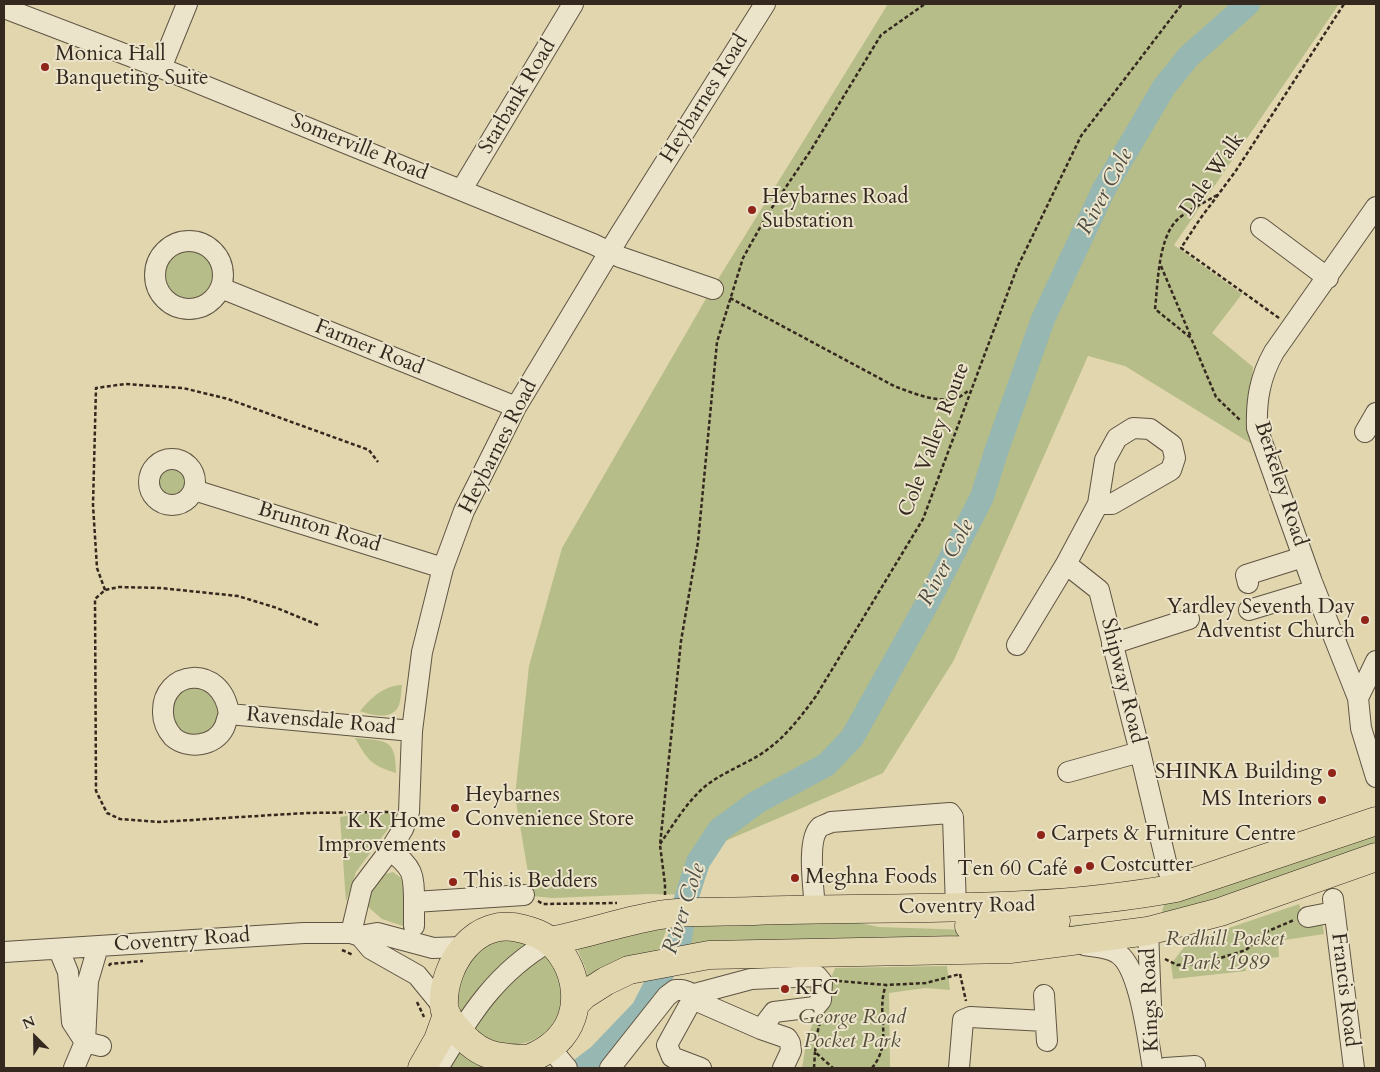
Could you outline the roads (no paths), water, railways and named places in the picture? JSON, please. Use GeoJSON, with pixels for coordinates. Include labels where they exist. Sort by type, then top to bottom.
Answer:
{"type":"FeatureCollection","features":[{"type":"Feature","properties":{"kind":"highway","name":"Coventry Road"},"geometry":{"type":"LineString","coordinates":[[576,1003],[584,995],[606,981],[630,970],[709,955],[959,962],[1010,949],[1066,942],[1146,912],[1176,888],[1376,821]]}},
{"type":"Feature","properties":{"kind":"highway","name":"Coventry Road"},"geometry":{"type":"LineString","coordinates":[[550,941],[576,937],[673,908],[956,908],[1059,904],[1146,912],[1220,912],[1376,857]]}},
{"type":"Feature","properties":{"kind":"highway"},"geometry":{"type":"LineString","coordinates":[[817,909],[883,925],[1012,926],[1146,912]]}},
{"type":"Feature","properties":{"kind":"highway"},"geometry":{"type":"LineString","coordinates":[[422,1068],[438,1040],[443,1020],[447,978],[455,958],[474,938],[485,931],[498,927],[514,926],[540,934],[560,951],[570,969],[575,984],[576,1003],[574,1013],[563,1035],[543,1061],[501,1058],[488,1054],[475,1048],[443,1020]]}},
{"type":"Feature","properties":{"kind":"street"},"geometry":{"type":"LineString","coordinates":[[161,68],[187,4]]}},
{"type":"Feature","properties":{"kind":"street","name":"Starbank Road"},"geometry":{"type":"LineString","coordinates":[[462,189],[573,4]]}},
{"type":"Feature","properties":{"kind":"street","name":"Heybarnes Road"},"geometry":{"type":"LineString","coordinates":[[350,940],[362,887],[390,850],[403,829],[409,812],[412,731],[422,652],[444,568],[464,511],[516,408],[609,253],[765,4]]}},
{"type":"Feature","properties":{"kind":"street","name":"Somerville Road"},"geometry":{"type":"LineString","coordinates":[[4,8],[161,68],[462,189],[593,244],[609,253],[721,293]]}},
{"type":"Feature","properties":{"kind":"street","name":"Berkeley Road"},"geometry":{"type":"LineString","coordinates":[[1376,207],[1371,228],[1328,278],[1274,352],[1266,366],[1260,383],[1256,405],[1257,428],[1315,590],[1358,698],[1361,728],[1376,777]]}},
{"type":"Feature","properties":{"kind":"street"},"geometry":{"type":"LineString","coordinates":[[1261,228],[1328,278]]}},
{"type":"Feature","properties":{"kind":"street","name":"Farmer Road"},"geometry":{"type":"LineString","coordinates":[[221,288],[516,408]]}},
{"type":"Feature","properties":{"kind":"street"},"geometry":{"type":"LineString","coordinates":[[1365,432],[1376,413]]}},
{"type":"Feature","properties":{"kind":"street","name":"Brunton Road"},"geometry":{"type":"LineString","coordinates":[[194,490],[444,568]]}},
{"type":"Feature","properties":{"kind":"street"},"geometry":{"type":"LineString","coordinates":[[1017,645],[1066,564],[1098,504]]}},
{"type":"Feature","properties":{"kind":"street"},"geometry":{"type":"LineString","coordinates":[[1248,583],[1246,575],[1303,557]]}},
{"type":"Feature","properties":{"kind":"street","name":"Shipway Road"},"geometry":{"type":"LineString","coordinates":[[1066,564],[1099,590],[1168,870],[1176,888]]}},
{"type":"Feature","properties":{"kind":"street"},"geometry":{"type":"LineString","coordinates":[[1249,610],[1315,590]]}},
{"type":"Feature","properties":{"kind":"street"},"geometry":{"type":"LineString","coordinates":[[1112,644],[1189,619]]}},
{"type":"Feature","properties":{"kind":"street"},"geometry":{"type":"LineString","coordinates":[[1358,698],[1376,661]]}},
{"type":"Feature","properties":{"kind":"street","name":"Ravensdale Road"},"geometry":{"type":"LineString","coordinates":[[229,714],[412,731]]}},
{"type":"Feature","properties":{"kind":"street"},"geometry":{"type":"LineString","coordinates":[[1068,772],[1140,752]]}},
{"type":"Feature","properties":{"kind":"street"},"geometry":{"type":"LineString","coordinates":[[817,909],[812,851],[814,837],[820,827],[831,822],[950,813],[953,818],[956,908]]}},
{"type":"Feature","properties":{"kind":"street"},"geometry":{"type":"LineString","coordinates":[[390,850],[408,865],[413,877],[414,926]]}},
{"type":"Feature","properties":{"kind":"street"},"geometry":{"type":"LineString","coordinates":[[414,902],[524,895]]}},
{"type":"Feature","properties":{"kind":"street","name":"Francis Road"},"geometry":{"type":"LineString","coordinates":[[1308,917],[1333,905],[1354,1068]]}},
{"type":"Feature","properties":{"kind":"street","name":"Kings Road"},"geometry":{"type":"LineString","coordinates":[[1146,912],[1153,1068]]}},
{"type":"Feature","properties":{"kind":"street","name":"Coventry Road"},"geometry":{"type":"LineString","coordinates":[[4,952],[60,950],[304,932],[350,940],[377,933],[433,948],[464,947]]}},
{"type":"Feature","properties":{"kind":"street"},"geometry":{"type":"LineString","coordinates":[[350,940],[371,949],[417,975],[443,1020],[438,1068]]}},
{"type":"Feature","properties":{"kind":"street"},"geometry":{"type":"LineString","coordinates":[[443,1020],[498,980],[508,970],[550,941]]}},
{"type":"Feature","properties":{"kind":"street","name":"Kings Road"},"geometry":{"type":"LineString","coordinates":[[1066,942],[1110,950],[1117,953],[1127,962],[1137,986],[1153,1068]]}},
{"type":"Feature","properties":{"kind":"street"},"geometry":{"type":"LineString","coordinates":[[74,1068],[93,1044],[89,979],[98,947]]}},
{"type":"Feature","properties":{"kind":"street"},"geometry":{"type":"LineString","coordinates":[[60,950],[68,972],[72,1022],[93,1044]]}},
{"type":"Feature","properties":{"kind":"street"},"geometry":{"type":"LineString","coordinates":[[701,1068],[672,1057],[667,1045],[692,996],[751,979],[817,976],[822,982],[820,1000],[815,1007],[774,1012],[761,1029]]}},
{"type":"Feature","properties":{"kind":"street"},"geometry":{"type":"LineString","coordinates":[[610,1068],[666,996],[676,990],[688,992],[697,1001],[761,1029],[784,1036],[790,1043],[791,1051],[783,1068]]}},
{"type":"Feature","properties":{"kind":"street"},"geometry":{"type":"LineString","coordinates":[[1044,995],[1047,1041]]}},
{"type":"Feature","properties":{"kind":"street"},"geometry":{"type":"LineString","coordinates":[[959,1068],[962,1020],[970,1017],[1045,1021]]}},
{"type":"Feature","properties":{"kind":"street"},"geometry":{"type":"LineString","coordinates":[[1165,1068],[1195,1066]]}},
{"type":"Feature","properties":{"kind":"waterway","name":"River Cole"},"geometry":{"type":"LineString","coordinates":[[583,1068],[599,1056],[643,1010],[680,938],[686,899],[698,862],[719,830],[757,802],[826,765],[852,738],[929,600],[982,497],[1043,319],[1104,189],[1164,87],[1189,56],[1248,4]]}},
{"type":"Feature","properties":{"kind":"place","name":"Monica Hall Banqueting Suite"},"geometry":{"type":"Point","coordinates":[45,67]}},
{"type":"Feature","properties":{"kind":"place","name":"Heybarnes Road Substation"},"geometry":{"type":"Point","coordinates":[752,210]}},
{"type":"Feature","properties":{"kind":"place","name":"Yardley Seventh Day Adventist Church"},"geometry":{"type":"Point","coordinates":[1365,620]}},
{"type":"Feature","properties":{"kind":"place","name":"SHINKA Building"},"geometry":{"type":"Point","coordinates":[1332,773]}},
{"type":"Feature","properties":{"kind":"place","name":"MS Interiors"},"geometry":{"type":"Point","coordinates":[1322,800]}},
{"type":"Feature","properties":{"kind":"place","name":"Heybarnes Convenience Store"},"geometry":{"type":"Point","coordinates":[455,808]}},
{"type":"Feature","properties":{"kind":"place","name":"K K Home Improvements"},"geometry":{"type":"Point","coordinates":[456,834]}},
{"type":"Feature","properties":{"kind":"place","name":"Carpets & Furniture Centre"},"geometry":{"type":"Point","coordinates":[1041,835]}},
{"type":"Feature","properties":{"kind":"place","name":"Costcutter"},"geometry":{"type":"Point","coordinates":[1090,866]}},
{"type":"Feature","properties":{"kind":"place","name":"Ten 60 Café"},"geometry":{"type":"Point","coordinates":[1078,870]}},
{"type":"Feature","properties":{"kind":"place","name":"Meghna Foods"},"geometry":{"type":"Point","coordinates":[795,878]}},
{"type":"Feature","properties":{"kind":"place","name":"This is Bedders"},"geometry":{"type":"Point","coordinates":[453,882]}},
{"type":"Feature","properties":{"kind":"place","name":"KFC"},"geometry":{"type":"Point","coordinates":[785,989]}},
{"type":"Feature","properties":{"kind":"park label","name":"Redhill Pocket Park 1989"},"geometry":{"type":"Point","coordinates":[1225,952]}},
{"type":"Feature","properties":{"kind":"park label","name":"George Road Pocket Park"},"geometry":{"type":"Point","coordinates":[852,1030]}}]}
